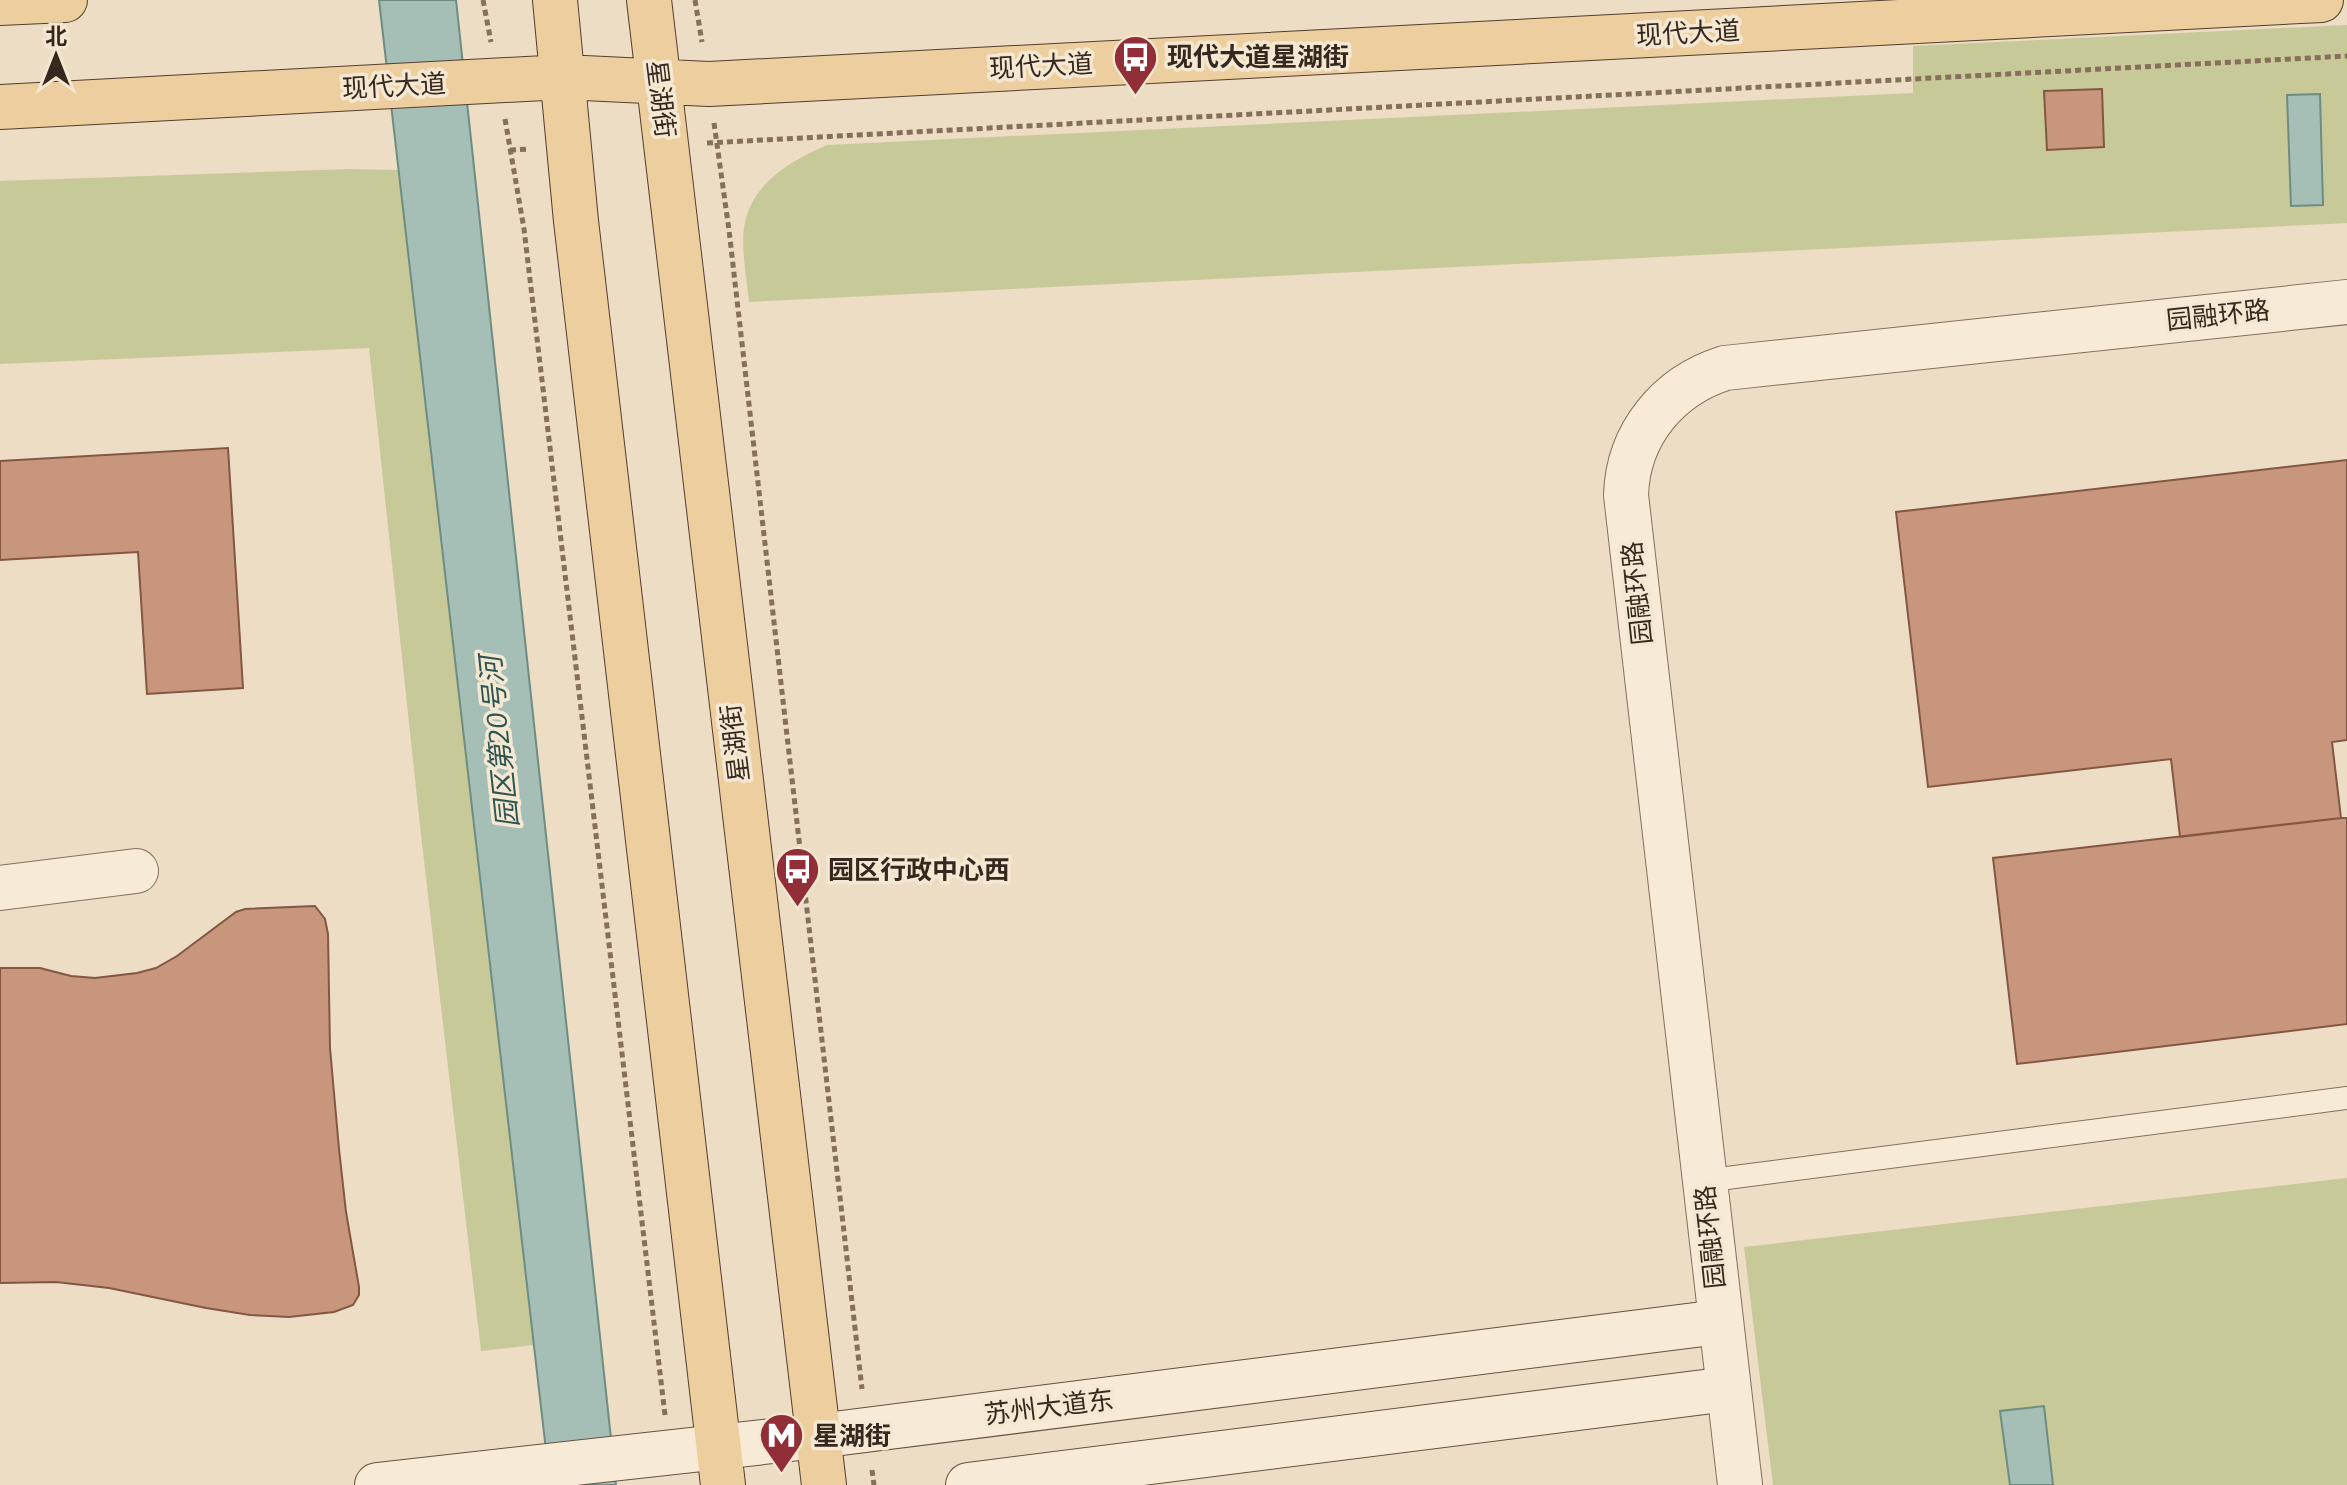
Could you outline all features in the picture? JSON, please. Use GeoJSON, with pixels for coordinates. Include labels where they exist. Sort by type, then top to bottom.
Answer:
{"type":"FeatureCollection","features":[{"type":"Feature","properties":{"kind":"main road"},"geometry":{"type":"LineString","coordinates":[[0,3],[65,0]]}},
{"type":"Feature","properties":{"kind":"main road"},"geometry":{"type":"LineString","coordinates":[[555,0],[576,221],[721,1466]]}},
{"type":"Feature","properties":{"kind":"main road","name":"星湖街"},"geometry":{"type":"LineString","coordinates":[[649,0],[824,1485]]}},
{"type":"Feature","properties":{"kind":"main road","name":"现代大道"},"geometry":{"type":"LineString","coordinates":[[0,107],[563,77],[709,84],[2321,0]]}},
{"type":"Feature","properties":{"kind":"main road","name":"园融环路"},"geometry":{"type":"LineString","coordinates":[[1740,1485],[1626,495],[1630,459],[1638,440],[1669,398],[1716,370],[1747,364],[2347,302]]}},
{"type":"Feature","properties":{"kind":"main road"},"geometry":{"type":"LineString","coordinates":[[0,888],[136,871]]}},
{"type":"Feature","properties":{"kind":"main road","name":"苏州大道东"},"geometry":{"type":"LineString","coordinates":[[377,1485],[652,1454],[721,1466],[818,1436],[1719,1322]]}},
{"type":"Feature","properties":{"kind":"main road"},"geometry":{"type":"LineString","coordinates":[[968,1485],[1728,1389]]}},
{"type":"Feature","properties":{"kind":"lane"},"geometry":{"type":"LineString","coordinates":[[1704,1181],[2347,1098]]}},
{"type":"Feature","properties":{"kind":"path"},"geometry":{"type":"LineString","coordinates":[[483,0],[488,81],[510,150],[524,229],[652,1454]]}},
{"type":"Feature","properties":{"kind":"path"},"geometry":{"type":"LineString","coordinates":[[695,0],[729,230],[874,1485]]}},
{"type":"Feature","properties":{"kind":"path"},"geometry":{"type":"LineString","coordinates":[[666,145],[2347,56]]}},
{"type":"Feature","properties":{"kind":"path"},"geometry":{"type":"LineString","coordinates":[[510,150],[570,148]]}},
{"type":"Feature","properties":{"kind":"green space"},"geometry":{"type":"Polygon","coordinates":[[[2347,25],[2347,223],[749,302],[743,236],[754,199],[786,167],[827,145],[1913,93],[1913,46],[2347,25]]]}},
{"type":"Feature","properties":{"kind":"green space"},"geometry":{"type":"Polygon","coordinates":[[[399,170],[534,1345],[481,1351],[369,348],[0,364],[0,181],[399,170]]]}},
{"type":"Feature","properties":{"kind":"green space"},"geometry":{"type":"Polygon","coordinates":[[[2347,1178],[2347,1485],[1773,1485],[1744,1247],[2347,1178]]]}},
{"type":"Feature","properties":{"kind":"water","name":"园区第20号河"},"geometry":{"type":"Polygon","coordinates":[[[379,0],[456,0],[616,1485],[550,1485],[379,0]]]}},
{"type":"Feature","properties":{"kind":"water"},"geometry":{"type":"Polygon","coordinates":[[[2320,94],[2323,205],[2291,206],[2287,95],[2320,94]]]}},
{"type":"Feature","properties":{"kind":"water"},"geometry":{"type":"Polygon","coordinates":[[[2044,1406],[2053,1485],[2010,1485],[2000,1411],[2044,1406]]]}},
{"type":"Feature","properties":{"kind":"building"},"geometry":{"type":"Polygon","coordinates":[[[2102,89],[2104,147],[2047,150],[2044,91],[2102,89]]]}},
{"type":"Feature","properties":{"kind":"building"},"geometry":{"type":"Polygon","coordinates":[[[228,448],[243,688],[147,694],[138,552],[0,560],[0,461],[228,448]]]}},
{"type":"Feature","properties":{"kind":"building"},"geometry":{"type":"Polygon","coordinates":[[[2347,460],[2347,740],[2332,742],[2341,818],[2180,837],[2171,759],[1928,787],[1896,512],[2347,460]]]}},
{"type":"Feature","properties":{"kind":"building"},"geometry":{"type":"Polygon","coordinates":[[[2347,818],[2347,1024],[2017,1064],[1993,858],[2347,818]]]}},
{"type":"Feature","properties":{"kind":"building"},"geometry":{"type":"Polygon","coordinates":[[[315,906],[325,919],[328,934],[330,1048],[346,1212],[359,1287],[359,1295],[353,1305],[334,1312],[289,1317],[250,1315],[109,1288],[56,1282],[0,1283],[0,968],[40,968],[95,978],[137,973],[156,968],[177,956],[236,912],[315,906]]]}},
{"type":"Feature","properties":{"kind":"place","name":"现代大道星湖街"},"geometry":{"type":"Point","coordinates":[1136,96]}},
{"type":"Feature","properties":{"kind":"place","name":"园区行政中心西"},"geometry":{"type":"Point","coordinates":[797,909]}},
{"type":"Feature","properties":{"kind":"place","name":"星湖街"},"geometry":{"type":"Point","coordinates":[782,1475]}}]}
